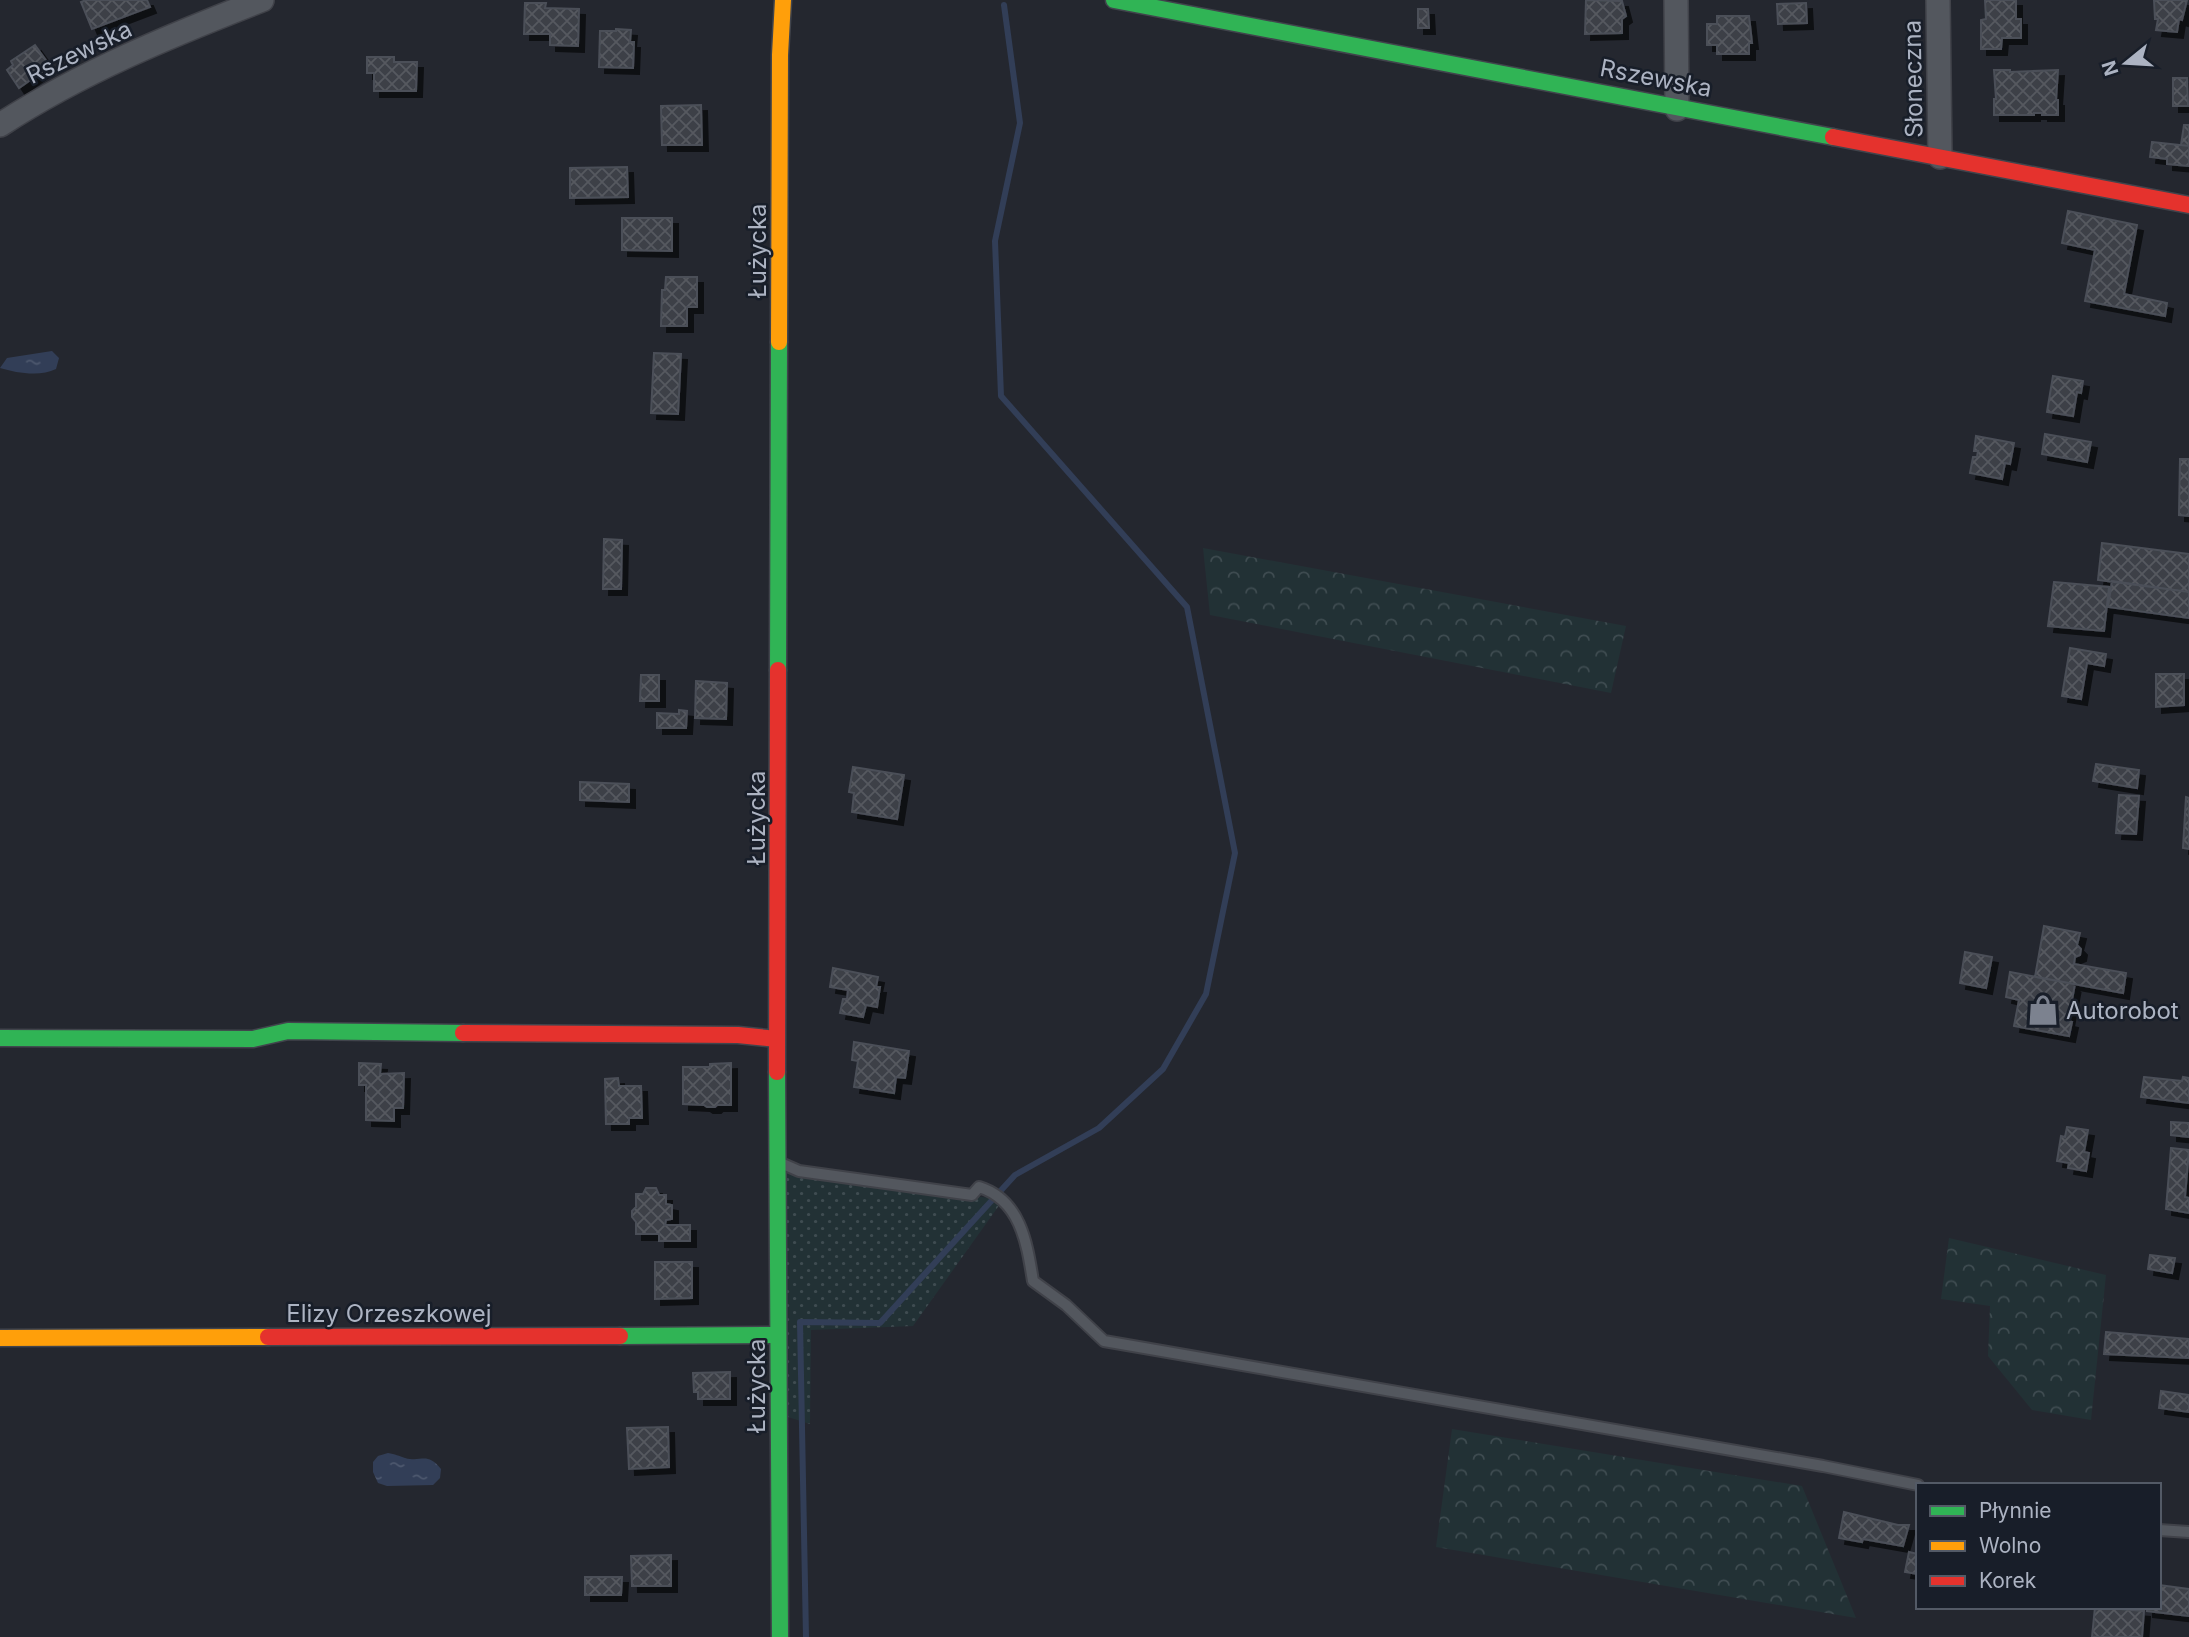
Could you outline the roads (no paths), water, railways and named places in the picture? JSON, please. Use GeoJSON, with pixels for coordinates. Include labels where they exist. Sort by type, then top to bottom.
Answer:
{"type":"FeatureCollection","features":[{"type":"Feature","properties":{"kind":"street","name":"Rszewska"},"geometry":{"type":"LineString","coordinates":[[0,125],[93,72],[262,0]]}},
{"type":"Feature","properties":{"kind":"street","name":"Łużycka"},"geometry":{"type":"LineString","coordinates":[[780,1637],[777,1038],[780,83],[783,0]]}},
{"type":"Feature","properties":{"kind":"street","name":"Rszewska"},"geometry":{"type":"LineString","coordinates":[[1114,0],[2189,205]]}},
{"type":"Feature","properties":{"kind":"street"},"geometry":{"type":"LineString","coordinates":[[1676,0],[1677,109]]}},
{"type":"Feature","properties":{"kind":"street","name":"Słoneczna"},"geometry":{"type":"LineString","coordinates":[[1938,0],[1940,157]]}},
{"type":"Feature","properties":{"kind":"street"},"geometry":{"type":"LineString","coordinates":[[0,1038],[253,1039],[288,1031],[738,1035],[777,1038]]}},
{"type":"Feature","properties":{"kind":"street","name":"Elizy Orzeszkowej"},"geometry":{"type":"LineString","coordinates":[[0,1338],[778,1335]]}},
{"type":"Feature","properties":{"kind":"lane"},"geometry":{"type":"LineString","coordinates":[[778,1162],[799,1171],[972,1195],[979,1187],[992,1191],[1017,1218],[1026,1238],[1033,1281],[1066,1305],[1104,1341],[1916,1485]]}},
{"type":"Feature","properties":{"kind":"lane"},"geometry":{"type":"LineString","coordinates":[[2161,1530],[2189,1532]]}},
{"type":"Feature","properties":{"kind":"water"},"geometry":{"type":"Polygon","coordinates":[[[52,351],[59,358],[56,369],[50,371],[28,373],[0,368],[7,358],[52,351]]]}},
{"type":"Feature","properties":{"kind":"water"},"geometry":{"type":"Polygon","coordinates":[[[388,1453],[411,1459],[431,1460],[441,1469],[440,1478],[433,1485],[387,1486],[378,1483],[373,1472],[373,1462],[378,1456],[388,1453]]]}},
{"type":"Feature","properties":{"kind":"waterway"},"geometry":{"type":"LineString","coordinates":[[806,1637],[800,1322],[880,1323],[1015,1175],[1099,1128],[1163,1069],[1206,994],[1235,853],[1187,607],[1001,396],[995,241],[1020,123],[1004,5]]}},
{"type":"Feature","properties":{"kind":"place","name":"Autorobot"},"geometry":{"type":"Point","coordinates":[2043,1010]}}]}
